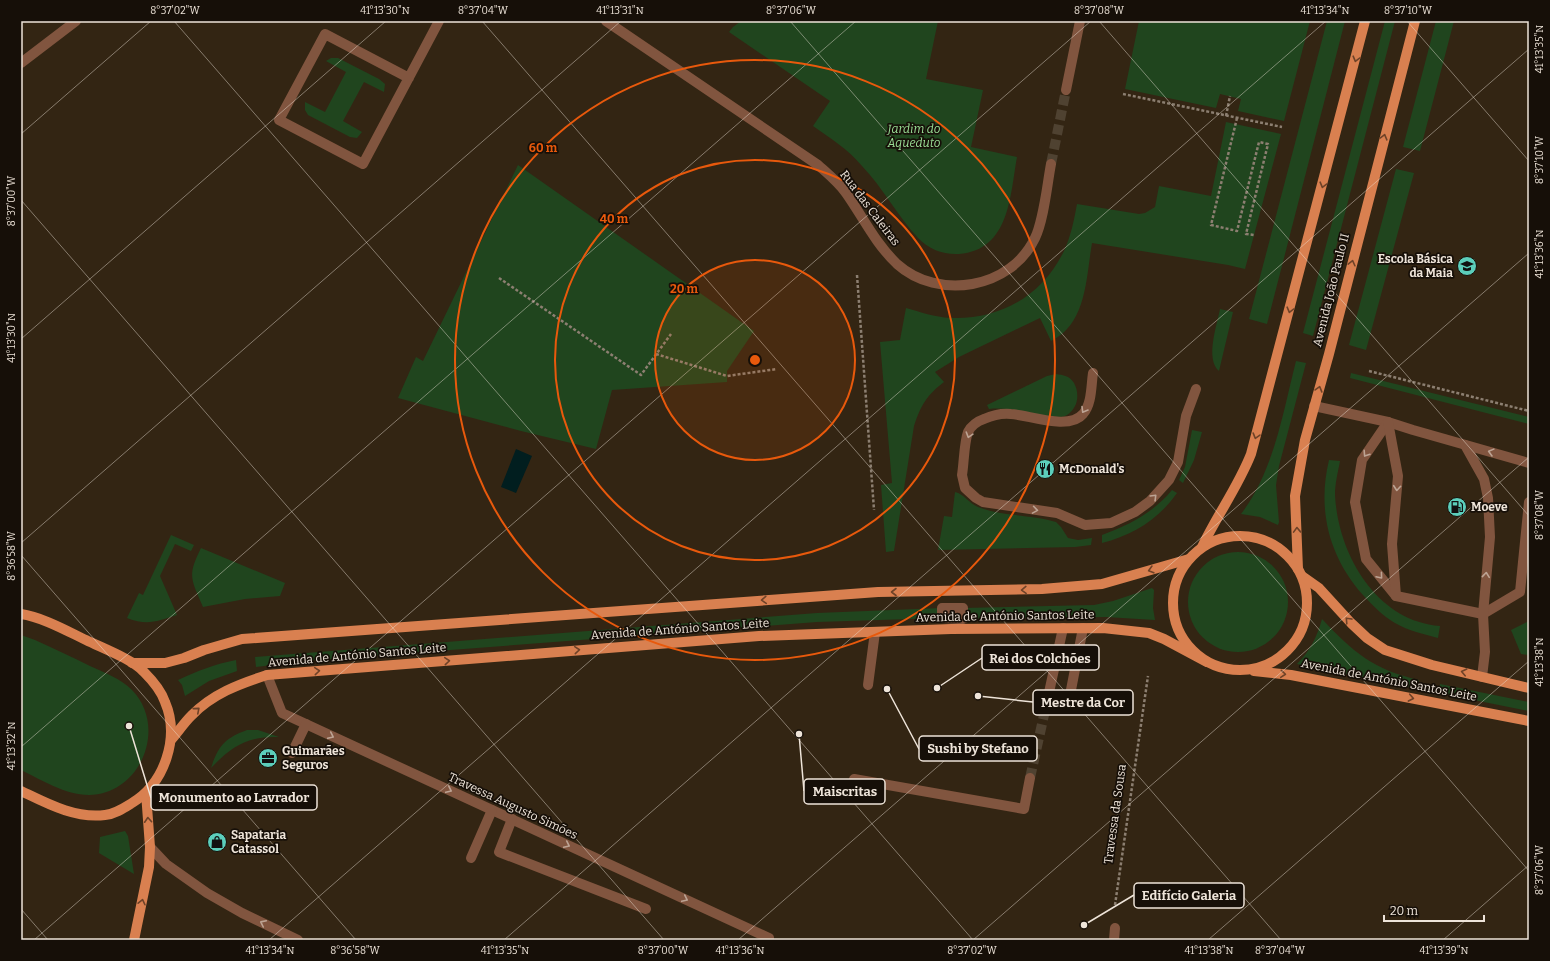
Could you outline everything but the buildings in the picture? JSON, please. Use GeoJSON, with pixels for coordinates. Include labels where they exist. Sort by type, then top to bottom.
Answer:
{"type":"FeatureCollection","features":[{"type":"Feature","properties":{"kind":"main road"},"geometry":{"type":"LineString","coordinates":[[1202,547],[1213,524],[1243,474],[1251,454],[1365,21]]}},
{"type":"Feature","properties":{"kind":"main road","name":"Avenida João Paulo II"},"geometry":{"type":"LineString","coordinates":[[1300,572],[1296,496],[1305,440],[1329,354],[1415,21]]}},
{"type":"Feature","properties":{"kind":"main road"},"geometry":{"type":"LineString","coordinates":[[1234,536],[1246,536],[1273,544],[1291,559],[1300,572],[1305,586],[1307,611],[1299,636],[1282,656],[1259,668],[1230,670],[1207,662],[1195,654],[1186,644],[1179,633],[1175,621],[1172,598],[1176,581],[1189,559],[1202,547],[1218,539],[1234,536]]}},
{"type":"Feature","properties":{"kind":"main road","name":"Avenida de António Santos Leite"},"geometry":{"type":"LineString","coordinates":[[132,663],[165,663],[184,658],[204,650],[242,640],[878,592],[1042,589],[1102,584],[1189,559]]}},
{"type":"Feature","properties":{"kind":"main road","name":"Avenida de António Santos Leite"},"geometry":{"type":"LineString","coordinates":[[1300,572],[1319,588],[1367,638],[1385,650],[1432,665],[1529,688]]}},
{"type":"Feature","properties":{"kind":"main road"},"geometry":{"type":"LineString","coordinates":[[21,614],[34,617],[75,635],[143,670],[158,687],[165,702],[170,718],[171,740],[166,759],[157,779],[146,793],[120,810],[106,815],[92,816],[52,806],[21,791]]}},
{"type":"Feature","properties":{"kind":"main road","name":"Avenida de António Santos Leite"},"geometry":{"type":"LineString","coordinates":[[171,740],[191,716],[207,702],[227,689],[267,675],[759,636],[952,629],[1103,628],[1149,633],[1164,639],[1207,662]]}},
{"type":"Feature","properties":{"kind":"main road","name":"Avenida de António Santos Leite"},"geometry":{"type":"LineString","coordinates":[[1244,670],[1291,674],[1529,721]]}},
{"type":"Feature","properties":{"kind":"main road"},"geometry":{"type":"LineString","coordinates":[[134,940],[149,868],[150,847],[146,793]]}},
{"type":"Feature","properties":{"kind":"street"},"geometry":{"type":"LineString","coordinates":[[21,63],[76,21]]}},
{"type":"Feature","properties":{"kind":"street"},"geometry":{"type":"LineString","coordinates":[[409,78],[325,34],[279,120],[362,164],[409,78],[439,21]]}},
{"type":"Feature","properties":{"kind":"street","name":"Rua das Caleiras"},"geometry":{"type":"LineString","coordinates":[[606,21],[818,165],[838,183],[846,193],[871,233],[893,259],[905,270],[917,277],[935,284],[962,286],[983,282],[1000,274],[1019,260],[1031,245],[1035,237],[1040,221],[1051,164]]}},
{"type":"Feature","properties":{"kind":"street"},"geometry":{"type":"LineString","coordinates":[[1066,90],[1080,21]]}},
{"type":"Feature","properties":{"kind":"street"},"geometry":{"type":"LineString","coordinates":[[1093,373],[1088,404],[1082,415],[1076,419],[1060,422],[1012,414],[997,414],[980,420],[973,425],[968,432],[962,475],[965,488],[983,502],[1057,513],[1085,525],[1111,523],[1122,519],[1150,501],[1169,480],[1178,462],[1186,416],[1196,389]]}},
{"type":"Feature","properties":{"kind":"street"},"geometry":{"type":"LineString","coordinates":[[1314,406],[1388,422],[1529,463]]}},
{"type":"Feature","properties":{"kind":"street"},"geometry":{"type":"LineString","coordinates":[[1388,422],[1362,460],[1354,502],[1366,559],[1396,596],[1482,614],[1520,592],[1529,502]]}},
{"type":"Feature","properties":{"kind":"street"},"geometry":{"type":"LineString","coordinates":[[1388,422],[1398,476],[1392,544],[1396,596]]}},
{"type":"Feature","properties":{"kind":"street"},"geometry":{"type":"LineString","coordinates":[[1465,445],[1484,479],[1488,498],[1490,537],[1482,614],[1486,652],[1482,677]]}},
{"type":"Feature","properties":{"kind":"street"},"geometry":{"type":"LineString","coordinates":[[1048,697],[1063,628]]}},
{"type":"Feature","properties":{"kind":"street"},"geometry":{"type":"LineString","coordinates":[[1070,695],[1083,628]]}},
{"type":"Feature","properties":{"kind":"street"},"geometry":{"type":"LineString","coordinates":[[868,685],[875,632]]}},
{"type":"Feature","properties":{"kind":"street","name":"Travessa Augusto Simões"},"geometry":{"type":"LineString","coordinates":[[267,675],[282,713],[770,938],[769,940]]}},
{"type":"Feature","properties":{"kind":"street"},"geometry":{"type":"LineString","coordinates":[[292,753],[306,724]]}},
{"type":"Feature","properties":{"kind":"street"},"geometry":{"type":"LineString","coordinates":[[854,779],[1024,809],[1030,778]]}},
{"type":"Feature","properties":{"kind":"street"},"geometry":{"type":"LineString","coordinates":[[471,858],[492,810]]}},
{"type":"Feature","properties":{"kind":"street"},"geometry":{"type":"LineString","coordinates":[[512,819],[499,852],[646,909]]}},
{"type":"Feature","properties":{"kind":"street"},"geometry":{"type":"LineString","coordinates":[[150,847],[166,864],[208,893],[242,913],[298,940]]}},
{"type":"Feature","properties":{"kind":"street"},"geometry":{"type":"LineString","coordinates":[[1114,940],[1115,928]]}},
{"type":"Feature","properties":{"kind":"path"},"geometry":{"type":"LineString","coordinates":[[1123,94],[1282,127]]}},
{"type":"Feature","properties":{"kind":"path"},"geometry":{"type":"LineString","coordinates":[[1226,116],[1230,96]]}},
{"type":"Feature","properties":{"kind":"path"},"geometry":{"type":"LineString","coordinates":[[1237,118],[1211,225],[1237,231],[1259,142],[1268,144],[1246,234],[1254,235]]}},
{"type":"Feature","properties":{"kind":"path"},"geometry":{"type":"LineString","coordinates":[[857,275],[874,510]]}},
{"type":"Feature","properties":{"kind":"path"},"geometry":{"type":"LineString","coordinates":[[499,278],[641,375],[671,334]]}},
{"type":"Feature","properties":{"kind":"path"},"geometry":{"type":"LineString","coordinates":[[656,354],[727,376],[777,369]]}},
{"type":"Feature","properties":{"kind":"path"},"geometry":{"type":"LineString","coordinates":[[1369,371],[1529,411]]}},
{"type":"Feature","properties":{"kind":"path","name":"Travessa da Sousa"},"geometry":{"type":"LineString","coordinates":[[1115,928],[1115,903],[1148,676]]}},
{"type":"Feature","properties":{"kind":"green space","name":"Jardim do Aqueduto"},"geometry":{"type":"Polygon","coordinates":[[[741,21],[938,21],[926,79],[983,90],[971,147],[1017,157],[1009,203],[998,232],[989,242],[976,250],[959,254],[942,252],[931,248],[922,242],[903,220],[870,174],[857,160],[839,144],[813,126],[830,101],[729,32],[741,21]]]}},
{"type":"Feature","properties":{"kind":"green space"},"geometry":{"type":"Polygon","coordinates":[[[1139,21],[1310,21],[1284,121],[1238,111],[1241,99],[1220,94],[1216,108],[1125,89],[1139,21]]]}},
{"type":"Feature","properties":{"kind":"green space"},"geometry":{"type":"Polygon","coordinates":[[[1327,21],[1345,21],[1267,324],[1249,319],[1327,21]]]}},
{"type":"Feature","properties":{"kind":"green space"},"geometry":{"type":"Polygon","coordinates":[[[1385,21],[1395,21],[1313,336],[1303,333],[1385,21]]]}},
{"type":"Feature","properties":{"kind":"green space"},"geometry":{"type":"Polygon","coordinates":[[[1436,21],[1454,21],[1420,151],[1403,147],[1436,21]]]}},
{"type":"Feature","properties":{"kind":"green space"},"geometry":{"type":"Polygon","coordinates":[[[331,58],[338,58],[379,79],[385,84],[384,92],[364,82],[343,121],[362,132],[357,138],[350,137],[308,115],[305,110],[305,102],[325,112],[346,72],[326,61],[331,58]]]}},
{"type":"Feature","properties":{"kind":"green space"},"geometry":{"type":"Polygon","coordinates":[[[1226,122],[1281,134],[1245,269],[1092,243],[1083,298],[1072,323],[1063,333],[1051,341],[1040,318],[959,357],[935,372],[944,382],[933,391],[925,401],[914,426],[894,551],[886,552],[881,485],[892,483],[880,342],[900,340],[906,308],[950,318],[968,318],[986,315],[1002,310],[1018,302],[1044,281],[1055,267],[1069,240],[1077,204],[1139,214],[1145,213],[1155,207],[1159,186],[1211,196],[1226,122]]]}},
{"type":"Feature","properties":{"kind":"green space"},"geometry":{"type":"Polygon","coordinates":[[[518,165],[754,331],[727,371],[727,382],[612,390],[596,449],[521,431],[398,398],[416,357],[423,361],[518,165]]]}},
{"type":"Feature","properties":{"kind":"green space"},"geometry":{"type":"Polygon","coordinates":[[[1396,169],[1414,173],[1366,350],[1349,345],[1396,169]]]}},
{"type":"Feature","properties":{"kind":"green space"},"geometry":{"type":"Polygon","coordinates":[[[1220,309],[1233,312],[1219,371],[1215,366],[1212,350],[1220,309]]]}},
{"type":"Feature","properties":{"kind":"green space"},"geometry":{"type":"Polygon","coordinates":[[[1296,361],[1306,363],[1279,466],[1276,485],[1278,525],[1260,517],[1241,514],[1262,479],[1269,460],[1282,420],[1296,361]]]}},
{"type":"Feature","properties":{"kind":"green space"},"geometry":{"type":"Polygon","coordinates":[[[1351,373],[1529,417],[1529,424],[1350,378],[1351,373]]]}},
{"type":"Feature","properties":{"kind":"green space"},"geometry":{"type":"Polygon","coordinates":[[[1056,374],[1068,377],[1074,383],[1077,391],[1076,404],[1065,416],[1053,417],[1008,409],[989,409],[987,405],[1047,376],[1056,374]]]}},
{"type":"Feature","properties":{"kind":"green space"},"geometry":{"type":"Polygon","coordinates":[[[1192,430],[1202,432],[1194,460],[1183,483],[1179,480],[1185,467],[1192,430]]]}},
{"type":"Feature","properties":{"kind":"green space"},"geometry":{"type":"Polygon","coordinates":[[[1329,460],[1340,461],[1335,491],[1338,517],[1344,540],[1353,561],[1365,581],[1379,598],[1397,612],[1417,621],[1440,626],[1438,638],[1406,628],[1386,617],[1374,607],[1351,580],[1334,549],[1329,532],[1324,497],[1329,460]]]}},
{"type":"Feature","properties":{"kind":"green space"},"geometry":{"type":"Polygon","coordinates":[[[1172,490],[1177,493],[1170,503],[1153,519],[1124,536],[1102,543],[1102,535],[1122,527],[1149,512],[1172,490]]]}},
{"type":"Feature","properties":{"kind":"green space"},"geometry":{"type":"Polygon","coordinates":[[[955,492],[975,506],[988,510],[1046,519],[1056,522],[1068,538],[1078,540],[1092,538],[1091,545],[1075,547],[938,550],[944,516],[952,517],[955,492]]]}},
{"type":"Feature","properties":{"kind":"green space"},"geometry":{"type":"Polygon","coordinates":[[[171,535],[194,545],[191,551],[175,544],[160,576],[177,615],[152,622],[141,622],[127,618],[139,593],[143,595],[171,535]]]}},
{"type":"Feature","properties":{"kind":"green space"},"geometry":{"type":"Polygon","coordinates":[[[201,548],[285,583],[280,596],[245,599],[203,607],[192,578],[194,565],[201,548]]]}},
{"type":"Feature","properties":{"kind":"green space"},"geometry":{"type":"Polygon","coordinates":[[[1238,552],[1248,553],[1266,560],[1280,574],[1287,592],[1287,612],[1280,630],[1266,644],[1248,651],[1238,652],[1228,651],[1210,644],[1196,630],[1189,612],[1188,602],[1189,592],[1196,574],[1210,560],[1228,553],[1238,552]]]}},
{"type":"Feature","properties":{"kind":"green space"},"geometry":{"type":"Polygon","coordinates":[[[1152,588],[1154,590],[1153,608],[1155,620],[1106,617],[963,619],[963,608],[1094,605],[1113,601],[1152,588]]]}},
{"type":"Feature","properties":{"kind":"green space"},"geometry":{"type":"Polygon","coordinates":[[[942,608],[942,618],[817,622],[305,661],[256,667],[255,657],[817,613],[942,608]]]}},
{"type":"Feature","properties":{"kind":"green space"},"geometry":{"type":"Polygon","coordinates":[[[1322,619],[1344,641],[1365,658],[1389,671],[1419,680],[1418,689],[1297,664],[1306,654],[1318,632],[1322,619]]]}},
{"type":"Feature","properties":{"kind":"green space"},"geometry":{"type":"Polygon","coordinates":[[[1529,621],[1529,655],[1521,654],[1511,630],[1529,621]]]}},
{"type":"Feature","properties":{"kind":"green space"},"geometry":{"type":"Polygon","coordinates":[[[21,635],[49,646],[117,679],[132,690],[143,705],[148,722],[148,739],[144,756],[135,771],[123,783],[107,792],[89,795],[80,794],[62,790],[21,770],[21,635]]]}},
{"type":"Feature","properties":{"kind":"green space"},"geometry":{"type":"Polygon","coordinates":[[[236,660],[237,671],[209,681],[185,696],[182,685],[178,680],[206,668],[236,660]]]}},
{"type":"Feature","properties":{"kind":"green space"},"geometry":{"type":"Polygon","coordinates":[[[1440,684],[1529,702],[1529,711],[1439,693],[1440,684]]]}},
{"type":"Feature","properties":{"kind":"green space"},"geometry":{"type":"Polygon","coordinates":[[[247,730],[258,730],[279,737],[258,738],[241,744],[226,754],[211,768],[216,754],[223,744],[233,736],[247,730]]]}},
{"type":"Feature","properties":{"kind":"green space"},"geometry":{"type":"Polygon","coordinates":[[[125,831],[128,836],[134,874],[99,853],[100,837],[125,831]]]}},
{"type":"Feature","properties":{"kind":"water"},"geometry":{"type":"Polygon","coordinates":[[[516,449],[532,456],[516,493],[501,487],[516,449]]]}},
{"type":"Feature","properties":{"kind":"tunnel"},"geometry":{"type":"LineString","coordinates":[[1051,164],[1066,90]]}},
{"type":"Feature","properties":{"kind":"tunnel"},"geometry":{"type":"LineString","coordinates":[[1030,778],[1048,697]]}},
{"type":"Feature","properties":{"kind":"place","name":"Escola Básica da Maia"},"geometry":{"type":"Point","coordinates":[1467,266]}},
{"type":"Feature","properties":{"kind":"place","name":"McDonald's"},"geometry":{"type":"Point","coordinates":[1045,469]}},
{"type":"Feature","properties":{"kind":"place","name":"Moeve"},"geometry":{"type":"Point","coordinates":[1457,507]}},
{"type":"Feature","properties":{"kind":"place","name":"Rei dos Colchões"},"geometry":{"type":"Point","coordinates":[937,688]}},
{"type":"Feature","properties":{"kind":"place","name":"Sushi by Stefano"},"geometry":{"type":"Point","coordinates":[887,689]}},
{"type":"Feature","properties":{"kind":"place","name":"Mestre da Cor"},"geometry":{"type":"Point","coordinates":[978,696]}},
{"type":"Feature","properties":{"kind":"place","name":"Monumento ao Lavrador"},"geometry":{"type":"Point","coordinates":[129,726]}},
{"type":"Feature","properties":{"kind":"place","name":"Maiscritas"},"geometry":{"type":"Point","coordinates":[799,734]}},
{"type":"Feature","properties":{"kind":"place","name":"Guimarães Seguros"},"geometry":{"type":"Point","coordinates":[268,758]}},
{"type":"Feature","properties":{"kind":"place","name":"Sapataria Catassol"},"geometry":{"type":"Point","coordinates":[217,842]}},
{"type":"Feature","properties":{"kind":"place","name":"Edifício Galeria"},"geometry":{"type":"Point","coordinates":[1084,925]}}]}
